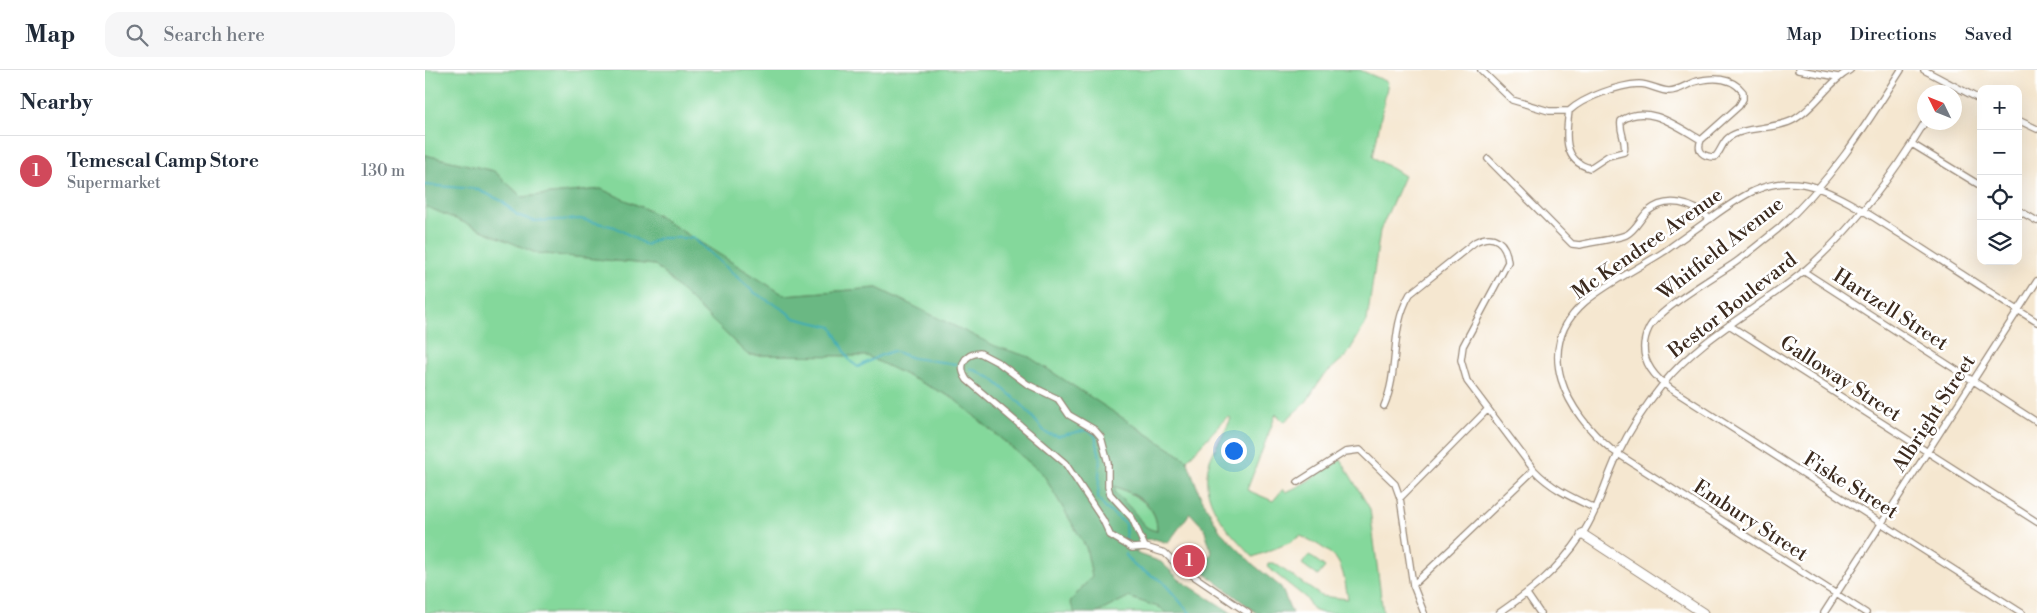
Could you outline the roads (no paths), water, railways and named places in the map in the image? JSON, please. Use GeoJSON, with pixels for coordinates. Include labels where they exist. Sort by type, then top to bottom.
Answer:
{"type":"FeatureCollection","features":[{"type":"Feature","properties":{"kind":"street"},"geometry":{"type":"LineString","coordinates":[[1481,70],[1513,100],[1549,111],[1569,111]]}},
{"type":"Feature","properties":{"kind":"street"},"geometry":{"type":"LineString","coordinates":[[1798,70],[1837,77]]}},
{"type":"Feature","properties":{"kind":"street"},"geometry":{"type":"LineString","coordinates":[[1701,140],[1663,119],[1636,114],[1628,116],[1621,121],[1620,128],[1626,145],[1624,152],[1609,156],[1590,168],[1583,167],[1567,147],[1565,137],[1569,111],[1578,102],[1593,96],[1638,84],[1651,85],[1670,91],[1694,82],[1718,79],[1729,81],[1739,87],[1743,92],[1743,99],[1739,106],[1701,140],[1699,145],[1703,154],[1708,157],[1715,157],[1728,138],[1736,134],[1793,120],[1809,109],[1837,77],[1849,70]]}},
{"type":"Feature","properties":{"kind":"street","name":"Whitfield Avenue"},"geometry":{"type":"LineString","coordinates":[[1663,384],[1650,370],[1645,360],[1643,350],[1650,326],[1677,303],[1737,261],[1779,228],[1818,188],[1846,154],[1901,70]]}},
{"type":"Feature","properties":{"kind":"street"},"geometry":{"type":"LineString","coordinates":[[1923,70],[1977,98]]}},
{"type":"Feature","properties":{"kind":"street"},"geometry":{"type":"LineString","coordinates":[[2022,122],[2037,130]]}},
{"type":"Feature","properties":{"kind":"street","name":"Bestor Boulevard"},"geometry":{"type":"LineString","coordinates":[[1499,613],[1527,594],[1556,568],[1582,534],[1596,509],[1618,454],[1639,416],[1663,384],[1699,346],[1803,271],[1863,211],[1890,177],[1920,130]]}},
{"type":"Feature","properties":{"kind":"street"},"geometry":{"type":"LineString","coordinates":[[1912,144],[1977,184]]}},
{"type":"Feature","properties":{"kind":"street"},"geometry":{"type":"LineString","coordinates":[[1488,159],[1572,244],[1580,245],[1626,235],[1648,212],[1658,205],[1671,202],[1684,203],[1701,210],[1711,219]]}},
{"type":"Feature","properties":{"kind":"street","name":"Mc Kendree Avenue"},"geometry":{"type":"LineString","coordinates":[[1618,454],[1597,438],[1582,421],[1567,397],[1562,383],[1558,359],[1560,339],[1569,320],[1585,302],[1664,252],[1739,198],[1753,189],[1768,184],[1787,182],[1804,184],[1818,188],[1863,211],[2037,322]]}},
{"type":"Feature","properties":{"kind":"street"},"geometry":{"type":"LineString","coordinates":[[2022,212],[2037,221]]}},
{"type":"Feature","properties":{"kind":"street"},"geometry":{"type":"LineString","coordinates":[[1383,406],[1390,392],[1393,379],[1398,320],[1406,300],[1420,285],[1475,242],[1484,237],[1494,239],[1503,245],[1507,252],[1508,262],[1463,346],[1461,360],[1467,381],[1533,470],[1559,491],[1596,509]]}},
{"type":"Feature","properties":{"kind":"street","name":"Hartzell Street"},"geometry":{"type":"LineString","coordinates":[[1803,271],[2037,422]]}},
{"type":"Feature","properties":{"kind":"street","name":"Albright Street"},"geometry":{"type":"LineString","coordinates":[[1824,613],[2037,281]]}},
{"type":"Feature","properties":{"kind":"street","name":"Galloway Street"},"geometry":{"type":"LineString","coordinates":[[1729,325],[2037,522]]}},
{"type":"Feature","properties":{"kind":"street"},"geometry":{"type":"LineString","coordinates":[[1145,547],[1132,518],[1110,494],[1107,487],[1108,464],[1101,437],[1095,430],[1069,416],[1058,399],[1027,384],[987,356],[975,354],[968,358],[961,367],[961,372],[967,380],[1065,463],[1103,520],[1110,535],[1132,548],[1145,547],[1165,553],[1176,564],[1248,613]]}},
{"type":"Feature","properties":{"kind":"street","name":"Fiske Street"},"geometry":{"type":"LineString","coordinates":[[1663,384],[2022,613]]}},
{"type":"Feature","properties":{"kind":"street"},"geometry":{"type":"LineString","coordinates":[[1400,498],[1487,410]]}},
{"type":"Feature","properties":{"kind":"street"},"geometry":{"type":"LineString","coordinates":[[1298,482],[1345,452],[1360,450],[1395,484],[1400,498],[1413,585],[1424,613]]}},
{"type":"Feature","properties":{"kind":"street","name":"Embury Street"},"geometry":{"type":"LineString","coordinates":[[1618,454],[1866,613]]}},
{"type":"Feature","properties":{"kind":"street"},"geometry":{"type":"LineString","coordinates":[[1413,585],[1533,470]]}},
{"type":"Feature","properties":{"kind":"street"},"geometry":{"type":"LineString","coordinates":[[1582,534],[1703,613]]}},
{"type":"Feature","properties":{"kind":"street"},"geometry":{"type":"LineString","coordinates":[[1527,594],[1539,613]]}},
{"type":"Feature","properties":{"kind":"waterway"},"geometry":{"type":"LineString","coordinates":[[425,185],[476,189],[502,201],[517,215],[534,221],[580,219],[615,227],[646,245],[659,238],[693,238],[755,293],[794,318],[832,327],[850,361],[858,367],[893,351],[913,358],[956,364]]}},
{"type":"Feature","properties":{"kind":"waterway"},"geometry":{"type":"LineString","coordinates":[[970,368],[991,378],[1021,404],[1046,433],[1058,436],[1087,430],[1095,435],[1100,457],[1098,498],[1105,508],[1125,523],[1126,540]]}},
{"type":"Feature","properties":{"kind":"waterway"},"geometry":{"type":"LineString","coordinates":[[1125,554],[1136,567],[1162,581],[1190,613]]}},
{"type":"Feature","properties":{"kind":"place","name":"Temescal Camp Store"},"geometry":{"type":"Point","coordinates":[1189,561]}}]}
